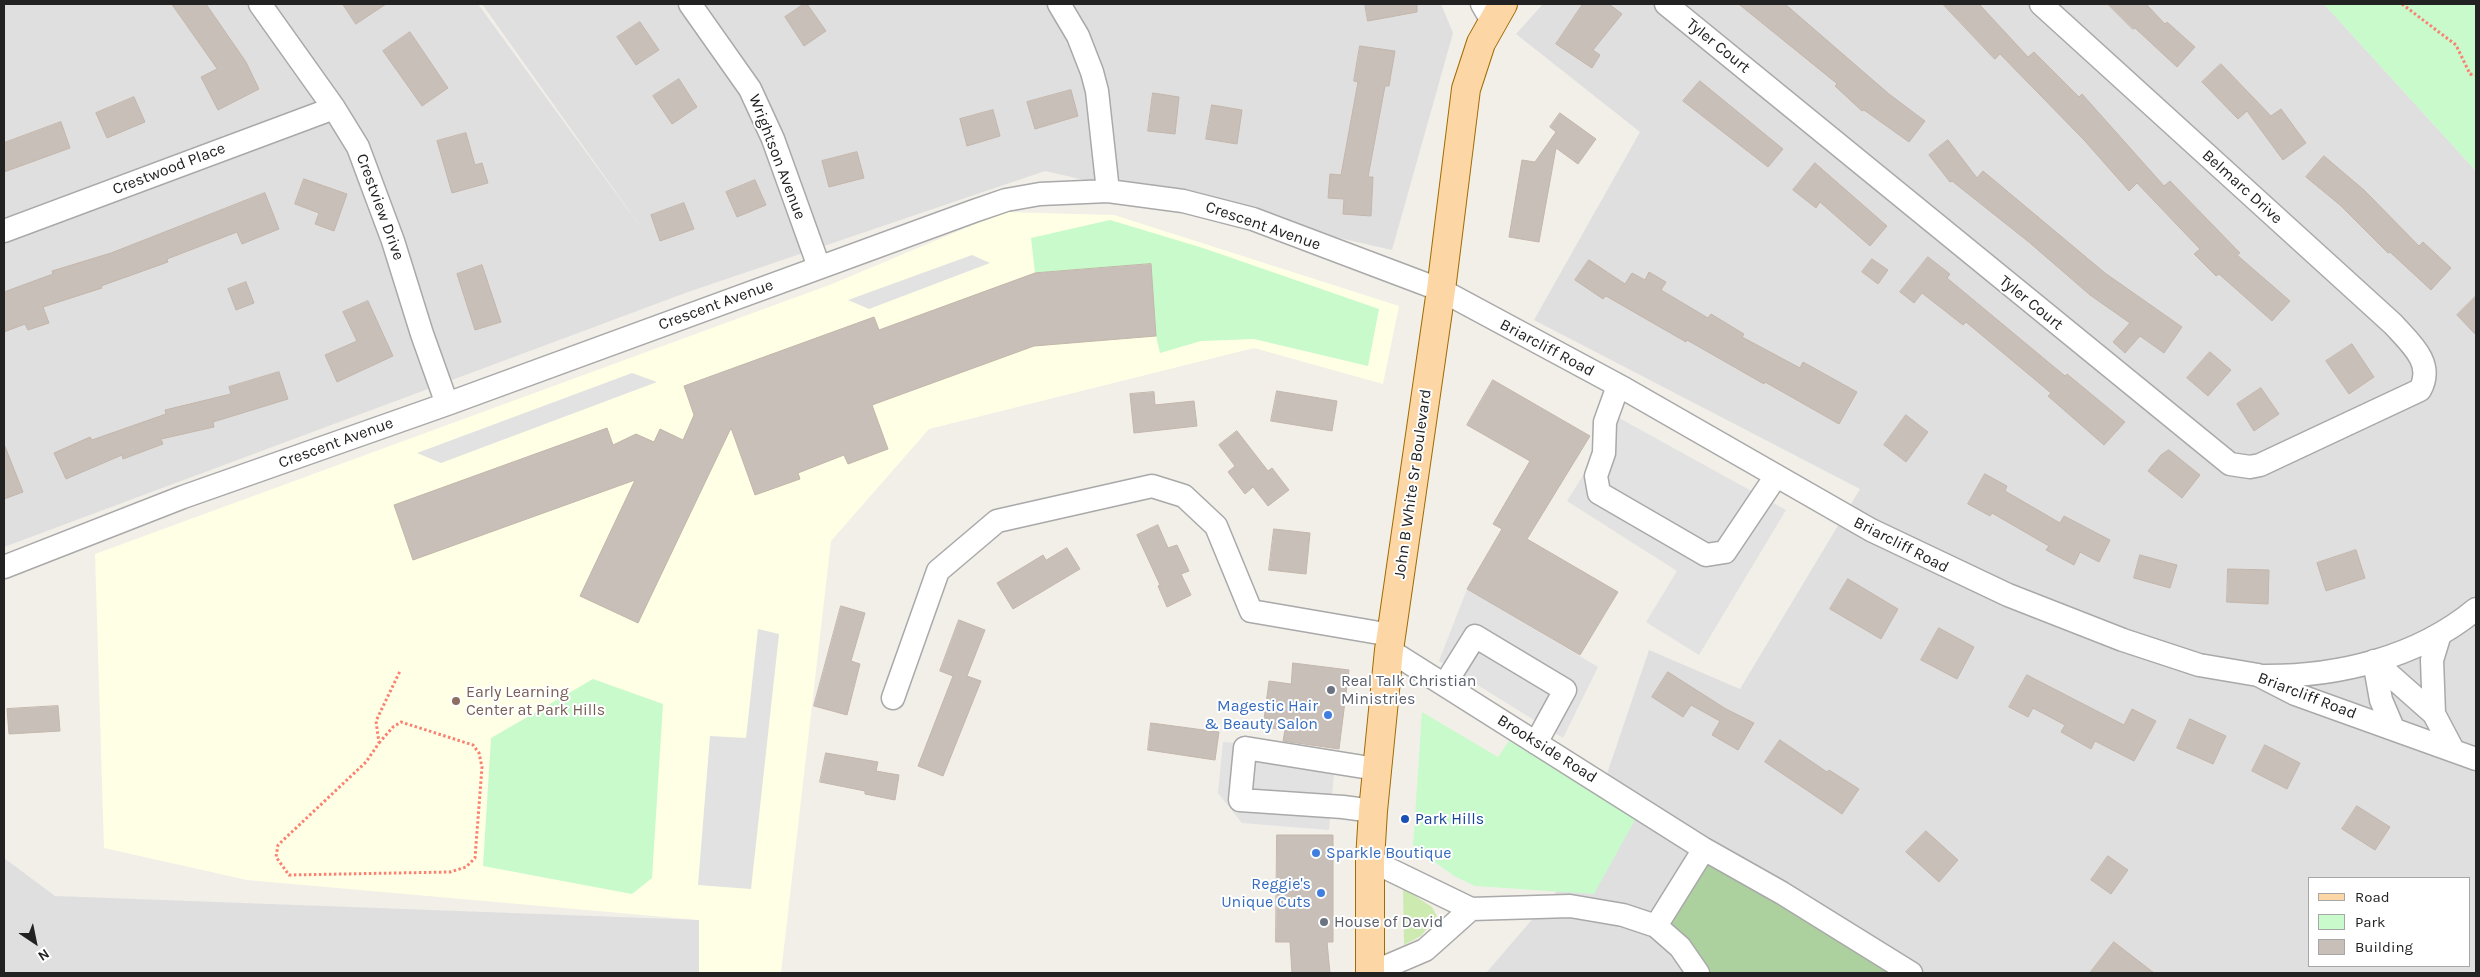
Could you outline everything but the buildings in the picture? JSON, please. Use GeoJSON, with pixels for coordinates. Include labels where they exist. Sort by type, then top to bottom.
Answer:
{"type":"FeatureCollection","features":[{"type":"Feature","properties":{"kind":"main road","name":"John B White Sr Boulevard"},"geometry":{"type":"LineString","coordinates":[[1371,973],[1370,860],[1376,769],[1390,642],[1440,290],[1466,89],[1492,10]]}},
{"type":"Feature","properties":{"kind":"street","name":"Crestview Drive"},"geometry":{"type":"LineString","coordinates":[[260,4],[334,108],[358,147],[370,173],[447,404]]}},
{"type":"Feature","properties":{"kind":"street","name":"Wrightson Avenue"},"geometry":{"type":"LineString","coordinates":[[690,4],[750,89],[773,139],[819,267]]}},
{"type":"Feature","properties":{"kind":"street"},"geometry":{"type":"LineString","coordinates":[[1059,4],[1078,36],[1097,90],[1108,191]]}},
{"type":"Feature","properties":{"kind":"street","name":"Tyler Court"},"geometry":{"type":"LineString","coordinates":[[1666,4],[2230,464],[2250,467],[2260,465],[2412,395],[2420,390],[2424,382]]}},
{"type":"Feature","properties":{"kind":"street","name":"Belmarc Drive"},"geometry":{"type":"LineString","coordinates":[[2041,4],[2393,324],[2420,353],[2425,369],[2424,382]]}},
{"type":"Feature","properties":{"kind":"street","name":"Crestwood Place"},"geometry":{"type":"LineString","coordinates":[[4,231],[334,108]]}},
{"type":"Feature","properties":{"kind":"street","name":"Crescent Avenue"},"geometry":{"type":"LineString","coordinates":[[4,567],[183,497],[447,404],[1006,200],[1048,193],[1108,191],[1183,201],[1230,211],[1440,290]]}},
{"type":"Feature","properties":{"kind":"street","name":"Briarcliff Road"},"geometry":{"type":"LineString","coordinates":[[1440,290],[1618,386],[1871,530],[2008,595],[2123,640],[2199,665],[2258,676],[2295,694],[2393,728],[2476,760]]}},
{"type":"Feature","properties":{"kind":"street"},"geometry":{"type":"LineString","coordinates":[[1618,386],[1605,422],[1604,453],[1596,476],[1599,493],[1706,555],[1725,552],[1776,476]]}},
{"type":"Feature","properties":{"kind":"street"},"geometry":{"type":"LineString","coordinates":[[893,698],[938,570],[996,521],[1152,486],[1184,496],[1216,526],[1251,611],[1390,642]]}},
{"type":"Feature","properties":{"kind":"street"},"geometry":{"type":"LineString","coordinates":[[2258,676],[2296,676],[2340,670],[2374,661],[2415,647],[2440,634],[2476,609]]}},
{"type":"Feature","properties":{"kind":"street"},"geometry":{"type":"LineString","coordinates":[[2434,714],[2432,660],[2440,634]]}},
{"type":"Feature","properties":{"kind":"street"},"geometry":{"type":"LineString","coordinates":[[1445,684],[1475,636],[1565,690],[1536,743]]}},
{"type":"Feature","properties":{"kind":"street","name":"Brookside Road"},"geometry":{"type":"LineString","coordinates":[[1390,642],[1445,684],[1536,743],[1704,849],[1782,893],[1911,973]]}},
{"type":"Feature","properties":{"kind":"street"},"geometry":{"type":"LineString","coordinates":[[2374,661],[2434,714],[2453,750]]}},
{"type":"Feature","properties":{"kind":"street","name":"Briarcliff Road"},"geometry":{"type":"LineString","coordinates":[[2374,661],[2381,700],[2393,728]]}},
{"type":"Feature","properties":{"kind":"street"},"geometry":{"type":"LineString","coordinates":[[1373,811],[1343,806],[1240,800],[1245,748],[1376,769]]}},
{"type":"Feature","properties":{"kind":"street"},"geometry":{"type":"LineString","coordinates":[[1656,926],[1704,849]]}},
{"type":"Feature","properties":{"kind":"street"},"geometry":{"type":"LineString","coordinates":[[1370,860],[1472,909],[1570,906],[1623,915],[1656,926],[1680,947],[1698,973]]}},
{"type":"Feature","properties":{"kind":"street"},"geometry":{"type":"LineString","coordinates":[[1371,973],[1425,950],[1472,909]]}},
{"type":"Feature","properties":{"kind":"path"},"geometry":{"type":"LineString","coordinates":[[2402,4],[2456,45],[2470,74],[2476,75]]}},
{"type":"Feature","properties":{"kind":"path"},"geometry":{"type":"LineString","coordinates":[[379,743],[393,727],[402,722],[473,745],[479,753],[482,767],[475,858],[466,867],[450,872],[289,875],[276,857],[278,845],[366,762],[379,743],[376,721],[400,671]]}},
{"type":"Feature","properties":{"kind":"shaded area"},"geometry":{"type":"Polygon","coordinates":[[[4,4],[478,4],[645,233],[482,4],[1441,4],[1453,33],[1392,250],[1045,171],[688,292],[4,547],[4,4]]]}},
{"type":"Feature","properties":{"kind":"shaded area"},"geometry":{"type":"Polygon","coordinates":[[[1543,4],[2324,4],[2476,171],[2476,973],[1486,973],[1574,871],[1649,650],[1740,689],[1860,489],[1534,320],[1640,132],[1516,34],[1543,4]]]}},
{"type":"Feature","properties":{"kind":"shaded area","name":"Early Learning Center at Park Hills"},"geometry":{"type":"Polygon","coordinates":[[[1004,212],[1114,215],[1399,306],[1383,384],[1254,348],[929,429],[831,541],[781,973],[699,973],[699,920],[247,880],[104,848],[95,554],[832,284],[1004,212]]]}},
{"type":"Feature","properties":{"kind":"shaded area"},"geometry":{"type":"Polygon","coordinates":[[[972,255],[990,263],[869,309],[848,300],[972,255]]]}},
{"type":"Feature","properties":{"kind":"shaded area"},"geometry":{"type":"Polygon","coordinates":[[[632,373],[657,382],[441,463],[417,453],[632,373]]]}},
{"type":"Feature","properties":{"kind":"shaded area"},"geometry":{"type":"Polygon","coordinates":[[[1619,418],[1786,510],[1699,655],[1646,622],[1677,571],[1567,501],[1619,418]]]}},
{"type":"Feature","properties":{"kind":"shaded area"},"geometry":{"type":"Polygon","coordinates":[[[1467,589],[1598,667],[1563,738],[1439,661],[1467,589]]]}},
{"type":"Feature","properties":{"kind":"shaded area"},"geometry":{"type":"Polygon","coordinates":[[[758,629],[779,634],[751,889],[698,885],[710,736],[746,738],[758,629]]]}},
{"type":"Feature","properties":{"kind":"shaded area"},"geometry":{"type":"Polygon","coordinates":[[[1223,742],[1336,750],[1329,830],[1242,823],[1218,793],[1223,742]]]}},
{"type":"Feature","properties":{"kind":"shaded area"},"geometry":{"type":"Polygon","coordinates":[[[4,858],[55,896],[700,920],[699,973],[4,973],[4,858]]]}},
{"type":"Feature","properties":{"kind":"green space"},"geometry":{"type":"Polygon","coordinates":[[[2324,4],[2476,4],[2476,171],[2324,4]]]}},
{"type":"Feature","properties":{"kind":"green space"},"geometry":{"type":"Polygon","coordinates":[[[1110,220],[1203,248],[1379,309],[1368,366],[1254,339],[1201,341],[1160,353],[1156,336],[1151,264],[1035,273],[1031,238],[1110,220]]]}},
{"type":"Feature","properties":{"kind":"green space"},"geometry":{"type":"Polygon","coordinates":[[[593,679],[663,704],[652,878],[632,894],[483,866],[491,738],[593,679]]]}},
{"type":"Feature","properties":{"kind":"green space"},"geometry":{"type":"Polygon","coordinates":[[[1422,712],[1498,757],[1509,741],[1636,818],[1594,894],[1475,886],[1454,876],[1413,846],[1422,712]]]}},
{"type":"Feature","properties":{"kind":"green space"},"geometry":{"type":"Polygon","coordinates":[[[1704,849],[1909,973],[1698,973],[1656,926],[1704,849]]]}},
{"type":"Feature","properties":{"kind":"green space"},"geometry":{"type":"Polygon","coordinates":[[[1403,888],[1432,907],[1437,916],[1421,936],[1404,945],[1403,888]]]}},
{"type":"Feature","properties":{"kind":"place","name":"Real Talk Christian Ministries"},"geometry":{"type":"Point","coordinates":[1331,690]}},
{"type":"Feature","properties":{"kind":"place","name":"Early Learning Center at Park Hills"},"geometry":{"type":"Point","coordinates":[456,701]}},
{"type":"Feature","properties":{"kind":"place","name":"Magestic Hair & Beauty Salon"},"geometry":{"type":"Point","coordinates":[1328,715]}},
{"type":"Feature","properties":{"kind":"place","name":"Park Hills"},"geometry":{"type":"Point","coordinates":[1405,819]}},
{"type":"Feature","properties":{"kind":"place","name":"Sparkle Boutique"},"geometry":{"type":"Point","coordinates":[1316,853]}},
{"type":"Feature","properties":{"kind":"place","name":"Reggie's Unique Cuts"},"geometry":{"type":"Point","coordinates":[1321,893]}},
{"type":"Feature","properties":{"kind":"place","name":"House of David"},"geometry":{"type":"Point","coordinates":[1324,922]}}]}
